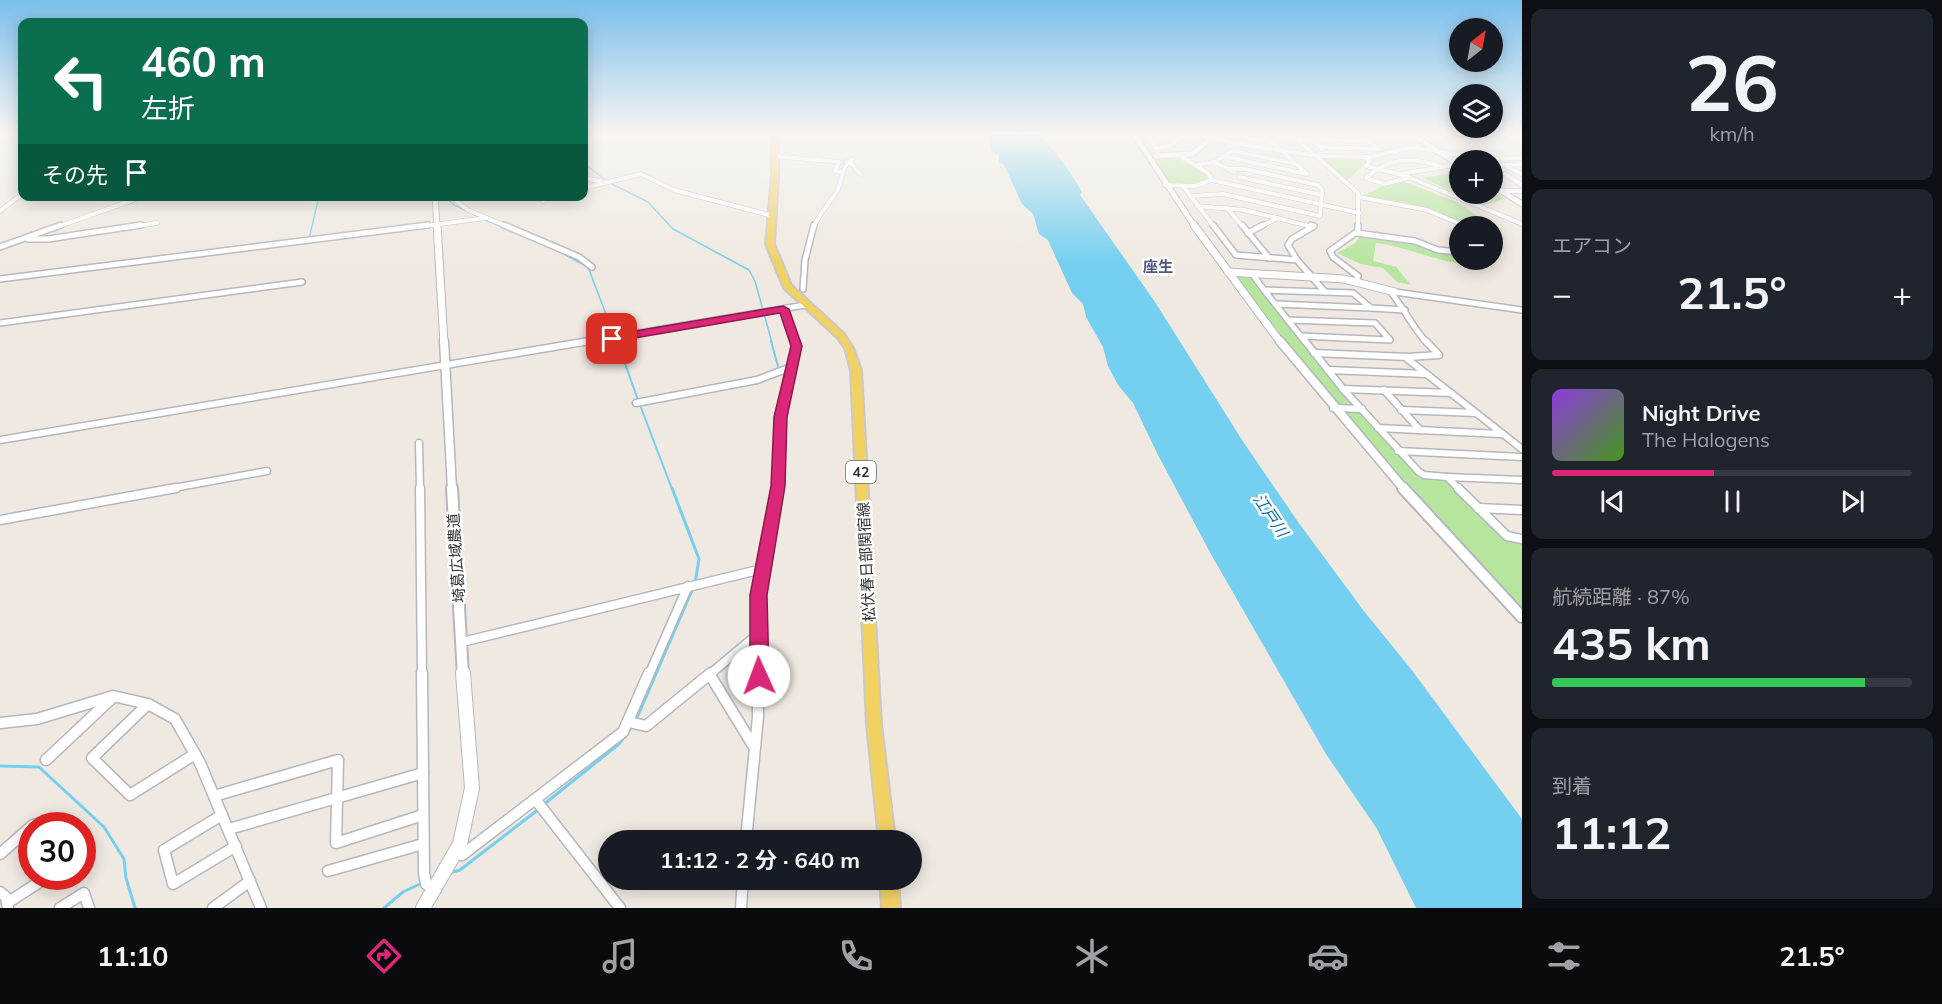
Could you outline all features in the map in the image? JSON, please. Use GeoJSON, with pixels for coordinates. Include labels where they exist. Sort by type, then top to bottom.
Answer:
{"type":"FeatureCollection","features":[{"type":"Feature","properties":{"kind":"main road","name":"松伏春日部関宿線"},"geometry":{"type":"LineString","coordinates":[[774,176],[771,244],[787,286],[841,336],[849,348],[856,370],[874,724],[886,830]]}},
{"type":"Feature","properties":{"kind":"main road"},"geometry":{"type":"LineString","coordinates":[[890,890],[891,908]]}},
{"type":"Feature","properties":{"kind":"street"},"geometry":{"type":"LineString","coordinates":[[588,187],[629,176]]}},
{"type":"Feature","properties":{"kind":"street"},"geometry":{"type":"LineString","coordinates":[[646,176],[674,190],[773,216]]}},
{"type":"Feature","properties":{"kind":"street"},"geometry":{"type":"LineString","coordinates":[[803,289],[803,271],[813,229],[824,207],[836,193],[842,176]]}},
{"type":"Feature","properties":{"kind":"street"},"geometry":{"type":"LineString","coordinates":[[1161,176],[1228,272],[1333,408],[1377,460],[1522,617]]}},
{"type":"Feature","properties":{"kind":"street"},"geometry":{"type":"LineString","coordinates":[[1190,196],[1223,194],[1320,216],[1321,187],[1277,176]]}},
{"type":"Feature","properties":{"kind":"street"},"geometry":{"type":"LineString","coordinates":[[1340,176],[1355,189],[1359,197],[1357,233]]}},
{"type":"Feature","properties":{"kind":"street"},"geometry":{"type":"LineString","coordinates":[[1368,176],[1366,178],[1384,184],[1409,178]]}},
{"type":"Feature","properties":{"kind":"street"},"geometry":{"type":"LineString","coordinates":[[1405,176],[1522,224]]}},
{"type":"Feature","properties":{"kind":"street"},"geometry":{"type":"LineString","coordinates":[[1509,176],[1522,185]]}},
{"type":"Feature","properties":{"kind":"street"},"geometry":{"type":"LineString","coordinates":[[1239,186],[1239,177],[1322,195]]}},
{"type":"Feature","properties":{"kind":"street"},"geometry":{"type":"LineString","coordinates":[[588,179],[605,181]]}},
{"type":"Feature","properties":{"kind":"street"},"geometry":{"type":"LineString","coordinates":[[1165,185],[1200,185],[1212,180],[1359,213]]}},
{"type":"Feature","properties":{"kind":"street"},"geometry":{"type":"LineString","coordinates":[[1183,186],[1236,255],[1297,260]]}},
{"type":"Feature","properties":{"kind":"street"},"geometry":{"type":"LineString","coordinates":[[1503,191],[1522,191]]}},
{"type":"Feature","properties":{"kind":"street"},"geometry":{"type":"LineString","coordinates":[[1503,192],[1522,204]]}},
{"type":"Feature","properties":{"kind":"street"},"geometry":{"type":"LineString","coordinates":[[0,211],[18,197]]}},
{"type":"Feature","properties":{"kind":"street"},"geometry":{"type":"LineString","coordinates":[[1359,197],[1416,207],[1449,220]]}},
{"type":"Feature","properties":{"kind":"street"},"geometry":{"type":"LineString","coordinates":[[0,247],[130,201]]}},
{"type":"Feature","properties":{"kind":"street","name":"埼葛広域農道"},"geometry":{"type":"LineString","coordinates":[[423,908],[428,882],[454,855],[466,820],[472,788],[468,754],[435,201]]}},
{"type":"Feature","properties":{"kind":"street"},"geometry":{"type":"LineString","coordinates":[[455,201],[484,218],[590,265],[581,265]]}},
{"type":"Feature","properties":{"kind":"street"},"geometry":{"type":"LineString","coordinates":[[1197,206],[1227,208],[1314,226],[1289,242],[1289,248],[1325,292]]}},
{"type":"Feature","properties":{"kind":"street"},"geometry":{"type":"LineString","coordinates":[[1227,208],[1269,258]]}},
{"type":"Feature","properties":{"kind":"street"},"geometry":{"type":"LineString","coordinates":[[0,279],[484,218]]}},
{"type":"Feature","properties":{"kind":"street"},"geometry":{"type":"LineString","coordinates":[[1248,233],[1278,218]]}},
{"type":"Feature","properties":{"kind":"street"},"geometry":{"type":"LineString","coordinates":[[26,238],[48,239],[157,223]]}},
{"type":"Feature","properties":{"kind":"street"},"geometry":{"type":"LineString","coordinates":[[1356,281],[1358,276],[1333,257],[1330,251],[1357,233],[1415,241],[1438,250],[1449,251]]}},
{"type":"Feature","properties":{"kind":"street"},"geometry":{"type":"LineString","coordinates":[[1228,272],[1356,281],[1392,292],[1522,309]]}},
{"type":"Feature","properties":{"kind":"street"},"geometry":{"type":"LineString","coordinates":[[1253,275],[1343,389],[1419,472],[1424,475],[1447,477],[1522,480]]}},
{"type":"Feature","properties":{"kind":"street"},"geometry":{"type":"LineString","coordinates":[[0,323],[302,282]]}},
{"type":"Feature","properties":{"kind":"street"},"geometry":{"type":"LineString","coordinates":[[1264,290],[1357,294],[1371,308]]}},
{"type":"Feature","properties":{"kind":"street"},"geometry":{"type":"LineString","coordinates":[[1314,353],[1405,357],[1439,355],[1412,327],[1405,310],[1392,292]]}},
{"type":"Feature","properties":{"kind":"street"},"geometry":{"type":"LineString","coordinates":[[1276,304],[1405,310]]}},
{"type":"Feature","properties":{"kind":"street"},"geometry":{"type":"LineString","coordinates":[[0,440],[805,305]]}},
{"type":"Feature","properties":{"kind":"street"},"geometry":{"type":"LineString","coordinates":[[747,830],[759,676],[758,634],[762,569],[778,486],[781,417],[796,346],[795,336],[783,309]]}},
{"type":"Feature","properties":{"kind":"street"},"geometry":{"type":"LineString","coordinates":[[1288,320],[1375,323],[1390,340],[1300,336]]}},
{"type":"Feature","properties":{"kind":"street"},"geometry":{"type":"LineString","coordinates":[[1405,357],[1522,449]]}},
{"type":"Feature","properties":{"kind":"street"},"geometry":{"type":"LineString","coordinates":[[639,402],[757,380],[786,369],[791,370]]}},
{"type":"Feature","properties":{"kind":"street"},"geometry":{"type":"LineString","coordinates":[[1328,370],[1426,374]]}},
{"type":"Feature","properties":{"kind":"street"},"geometry":{"type":"LineString","coordinates":[[1343,389],[1451,393]]}},
{"type":"Feature","properties":{"kind":"street"},"geometry":{"type":"LineString","coordinates":[[1384,390],[1420,430]]}},
{"type":"Feature","properties":{"kind":"street"},"geometry":{"type":"LineString","coordinates":[[1333,408],[1362,409]]}},
{"type":"Feature","properties":{"kind":"street"},"geometry":{"type":"LineString","coordinates":[[1401,410],[1476,413]]}},
{"type":"Feature","properties":{"kind":"street"},"geometry":{"type":"LineString","coordinates":[[1378,428],[1503,434]]}},
{"type":"Feature","properties":{"kind":"street"},"geometry":{"type":"LineString","coordinates":[[419,443],[423,844],[428,882]]}},
{"type":"Feature","properties":{"kind":"street"},"geometry":{"type":"LineString","coordinates":[[1398,451],[1522,457]]}},
{"type":"Feature","properties":{"kind":"street"},"geometry":{"type":"LineString","coordinates":[[0,520],[267,471]]}},
{"type":"Feature","properties":{"kind":"street"},"geometry":{"type":"LineString","coordinates":[[1447,477],[1507,536],[1522,539]]}},
{"type":"Feature","properties":{"kind":"street"},"geometry":{"type":"LineString","coordinates":[[1478,508],[1522,510]]}},
{"type":"Feature","properties":{"kind":"street"},"geometry":{"type":"LineString","coordinates":[[462,642],[762,569]]}},
{"type":"Feature","properties":{"kind":"street"},"geometry":{"type":"LineString","coordinates":[[454,855],[462,855],[623,732],[688,586]]}},
{"type":"Feature","properties":{"kind":"street"},"geometry":{"type":"LineString","coordinates":[[629,722],[646,726],[758,634]]}},
{"type":"Feature","properties":{"kind":"street"},"geometry":{"type":"LineString","coordinates":[[710,675],[754,747]]}},
{"type":"Feature","properties":{"kind":"street"},"geometry":{"type":"LineString","coordinates":[[46,760],[113,696]]}},
{"type":"Feature","properties":{"kind":"street"},"geometry":{"type":"LineString","coordinates":[[0,723],[37,719],[113,696],[148,704],[175,718],[195,754],[229,829],[261,908]]}},
{"type":"Feature","properties":{"kind":"street"},"geometry":{"type":"LineString","coordinates":[[148,704],[92,758],[130,795],[195,754]]}},
{"type":"Feature","properties":{"kind":"street"},"geometry":{"type":"LineString","coordinates":[[214,796],[338,760],[336,843],[423,815]]}},
{"type":"Feature","properties":{"kind":"street"},"geometry":{"type":"LineString","coordinates":[[229,829],[423,773]]}},
{"type":"Feature","properties":{"kind":"street"},"geometry":{"type":"LineString","coordinates":[[535,800],[620,908]]}},
{"type":"Feature","properties":{"kind":"street"},"geometry":{"type":"LineString","coordinates":[[222,814],[164,850],[173,884],[236,846]]}},
{"type":"Feature","properties":{"kind":"street"},"geometry":{"type":"LineString","coordinates":[[0,854],[18,838]]}},
{"type":"Feature","properties":{"kind":"street"},"geometry":{"type":"LineString","coordinates":[[328,871],[423,844]]}},
{"type":"Feature","properties":{"kind":"street"},"geometry":{"type":"LineString","coordinates":[[213,908],[250,881]]}},
{"type":"Feature","properties":{"kind":"street"},"geometry":{"type":"LineString","coordinates":[[0,892],[6,897],[8,905],[29,890]]}},
{"type":"Feature","properties":{"kind":"street"},"geometry":{"type":"LineString","coordinates":[[741,908],[742,890]]}},
{"type":"Feature","properties":{"kind":"street"},"geometry":{"type":"LineString","coordinates":[[60,908],[84,893],[89,908]]}},
{"type":"Feature","properties":{"kind":"green space"},"geometry":{"type":"Polygon","coordinates":[[[1163,176],[1209,176],[1210,180],[1194,185],[1168,184],[1163,176]]]}},
{"type":"Feature","properties":{"kind":"green space"},"geometry":{"type":"Polygon","coordinates":[[[1342,176],[1352,176],[1347,181],[1342,176]]]}},
{"type":"Feature","properties":{"kind":"green space"},"geometry":{"type":"Polygon","coordinates":[[[1449,176],[1449,190],[1422,178],[1449,176]]]}},
{"type":"Feature","properties":{"kind":"green space"},"geometry":{"type":"Polygon","coordinates":[[[1402,181],[1449,199],[1449,204],[1460,204],[1477,216],[1449,216],[1449,218],[1410,204],[1363,196],[1385,185],[1402,181]]]}},
{"type":"Feature","properties":{"kind":"green space"},"geometry":{"type":"Polygon","coordinates":[[[1361,235],[1414,243],[1449,252],[1449,262],[1376,243],[1373,261],[1396,267],[1411,285],[1397,282],[1383,268],[1361,264],[1337,253],[1355,243],[1361,235]]]}},
{"type":"Feature","properties":{"kind":"green space"},"geometry":{"type":"Polygon","coordinates":[[[1235,276],[1250,276],[1355,406],[1334,404],[1235,276]]]}},
{"type":"Feature","properties":{"kind":"green space"},"geometry":{"type":"Polygon","coordinates":[[[1343,410],[1361,412],[1419,478],[1449,481],[1507,541],[1522,542],[1522,609],[1464,550],[1341,412],[1343,410]]]}},
{"type":"Feature","properties":{"kind":"water","name":"江戸川"},"geometry":{"type":"Polygon","coordinates":[[[1009,176],[1072,176],[1082,192],[1080,195],[1155,302],[1242,440],[1296,519],[1522,819],[1522,908],[1416,908],[1377,829],[1326,754],[1212,556],[1133,403],[1118,385],[1108,366],[1103,347],[1086,317],[1083,304],[1072,293],[1048,240],[1039,234],[1033,214],[1022,204],[1009,176]]]}},
{"type":"Feature","properties":{"kind":"waterway"},"geometry":{"type":"LineString","coordinates":[[601,176],[648,202],[673,229],[749,270],[755,281],[772,343]]}},
{"type":"Feature","properties":{"kind":"waterway"},"geometry":{"type":"LineString","coordinates":[[128,204],[136,201]]}},
{"type":"Feature","properties":{"kind":"waterway"},"geometry":{"type":"LineString","coordinates":[[309,239],[318,201]]}},
{"type":"Feature","properties":{"kind":"waterway"},"geometry":{"type":"LineString","coordinates":[[450,201],[480,217]]}},
{"type":"Feature","properties":{"kind":"waterway"},"geometry":{"type":"LineString","coordinates":[[485,220],[505,228]]}},
{"type":"Feature","properties":{"kind":"waterway"},"geometry":{"type":"LineString","coordinates":[[560,252],[588,267],[617,343]]}},
{"type":"Feature","properties":{"kind":"waterway"},"geometry":{"type":"LineString","coordinates":[[617,341],[638,400]]}},
{"type":"Feature","properties":{"kind":"waterway"},"geometry":{"type":"LineString","coordinates":[[771,341],[779,370]]}},
{"type":"Feature","properties":{"kind":"waterway"},"geometry":{"type":"LineString","coordinates":[[640,405],[672,489]]}},
{"type":"Feature","properties":{"kind":"waterway"},"geometry":{"type":"LineString","coordinates":[[672,488],[699,559],[695,583]]}},
{"type":"Feature","properties":{"kind":"waterway"},"geometry":{"type":"LineString","coordinates":[[636,720],[693,588]]}},
{"type":"Feature","properties":{"kind":"waterway"},"geometry":{"type":"LineString","coordinates":[[543,805],[619,744],[633,725]]}},
{"type":"Feature","properties":{"kind":"waterway"},"geometry":{"type":"LineString","coordinates":[[0,766],[39,767],[104,827],[124,859],[126,878],[135,908]]}},
{"type":"Feature","properties":{"kind":"waterway"},"geometry":{"type":"LineString","coordinates":[[449,873],[460,870],[539,809]]}},
{"type":"Feature","properties":{"kind":"waterway"},"geometry":{"type":"LineString","coordinates":[[384,908],[403,892],[424,882]]}},
{"type":"Feature","properties":{"kind":"district","name":"座生"},"geometry":{"type":"Point","coordinates":[1158,266]}},
{"type":"Feature","properties":{"kind":"route"},"geometry":{"type":"LineString","coordinates":[[612,339],[783,309],[790,324],[796,346],[781,417],[778,486],[766,543],[759,595],[759,676]]}}]}
